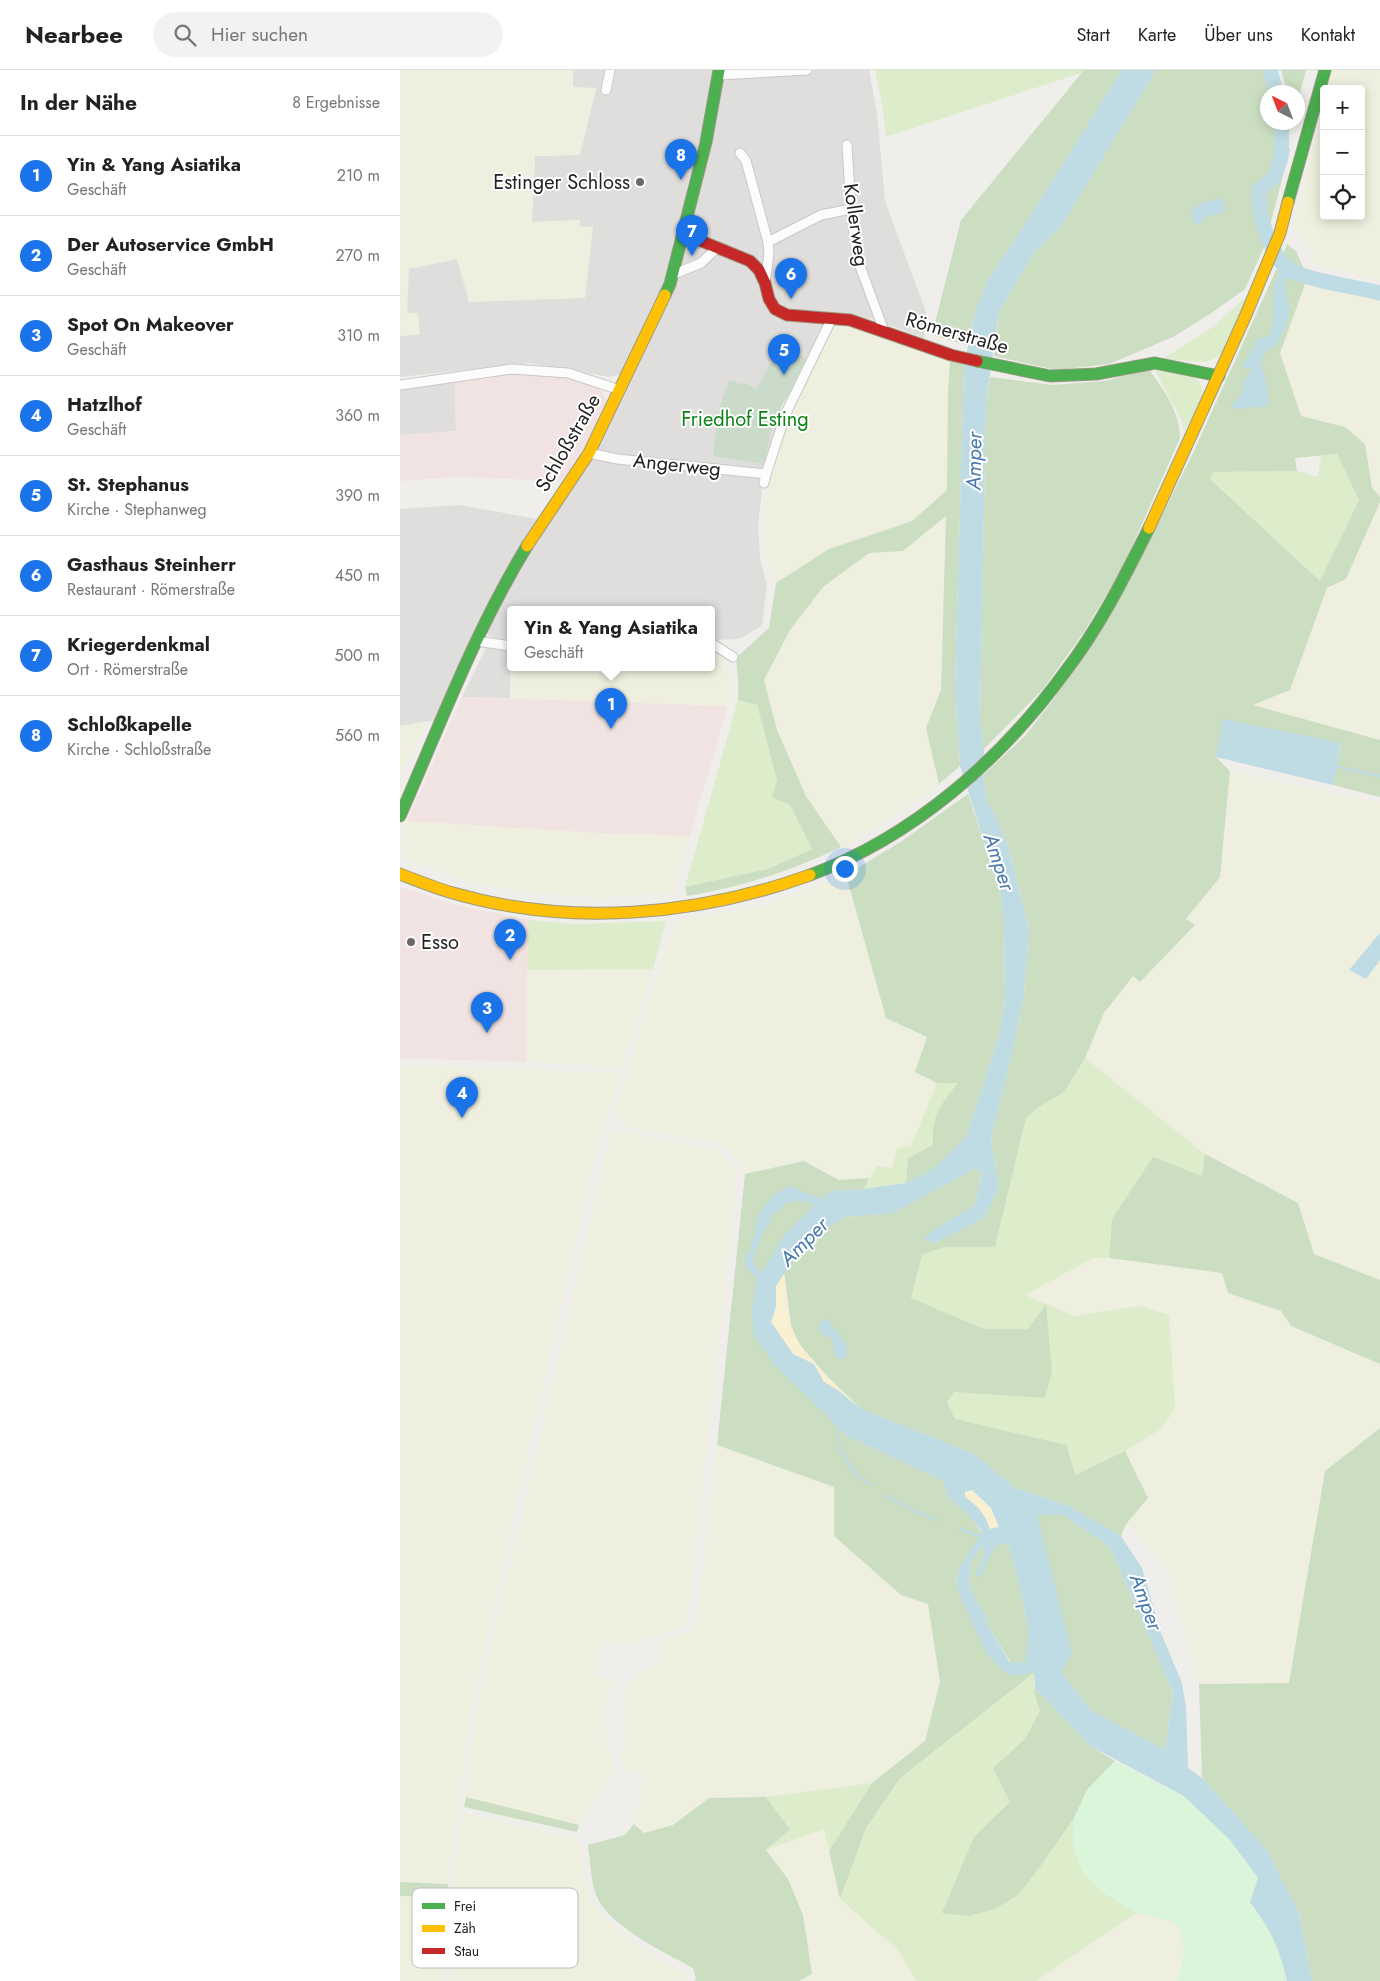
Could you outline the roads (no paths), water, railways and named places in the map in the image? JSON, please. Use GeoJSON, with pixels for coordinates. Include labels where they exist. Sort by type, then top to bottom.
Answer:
{"type":"FeatureCollection","features":[{"type":"Feature","properties":{"kind":"main road"},"geometry":{"type":"LineString","coordinates":[[400,874],[456,895],[511,906],[576,914],[688,908],[760,892],[824,869],[877,844],[928,810],[955,788],[1016,733],[1046,698],[1081,651],[1150,528],[1219,376],[1277,241],[1325,70]]}},
{"type":"Feature","properties":{"kind":"main road","name":"Schloßstraße"},"geometry":{"type":"LineString","coordinates":[[400,816],[476,641],[502,587],[589,452],[620,390],[672,275],[684,234],[719,73]]}},
{"type":"Feature","properties":{"kind":"main road","name":"Römerstraße"},"geometry":{"type":"LineString","coordinates":[[684,234],[750,261],[759,270],[775,309],[787,315],[831,320],[850,320],[951,355],[1050,376],[1096,374],[1155,363],[1219,376]]}},
{"type":"Feature","properties":{"kind":"street"},"geometry":{"type":"LineString","coordinates":[[606,90],[610,70]]}},
{"type":"Feature","properties":{"kind":"street"},"geometry":{"type":"LineString","coordinates":[[719,73],[808,70]]}},
{"type":"Feature","properties":{"kind":"street","name":"Kollerweg"},"geometry":{"type":"LineString","coordinates":[[847,145],[851,209],[857,258],[884,331]]}},
{"type":"Feature","properties":{"kind":"street"},"geometry":{"type":"LineString","coordinates":[[740,153],[746,161],[768,242],[770,254],[765,283]]}},
{"type":"Feature","properties":{"kind":"street"},"geometry":{"type":"LineString","coordinates":[[768,242],[821,216],[851,209]]}},
{"type":"Feature","properties":{"kind":"street"},"geometry":{"type":"LineString","coordinates":[[672,275],[701,263],[717,248]]}},
{"type":"Feature","properties":{"kind":"street","name":"Angerweg"},"geometry":{"type":"LineString","coordinates":[[589,452],[617,459],[765,478],[786,412],[831,320]]}},
{"type":"Feature","properties":{"kind":"street"},"geometry":{"type":"LineString","coordinates":[[400,385],[512,369],[568,374],[620,390]]}},
{"type":"Feature","properties":{"kind":"street"},"geometry":{"type":"LineString","coordinates":[[476,641],[507,645]]}},
{"type":"Feature","properties":{"kind":"street"},"geometry":{"type":"LineString","coordinates":[[715,646],[733,657]]}},
{"type":"Feature","properties":{"kind":"water","name":"Amper"},"geometry":{"type":"Polygon","coordinates":[[[1122,70],[1156,70],[1062,225],[1033,254],[999,312],[986,402],[980,721],[984,749],[983,775],[987,801],[1008,845],[1029,929],[1024,994],[1013,1050],[991,1139],[999,1187],[984,1218],[935,1243],[923,1239],[943,1224],[975,1205],[982,1173],[974,1169],[894,1213],[846,1217],[826,1228],[797,1254],[776,1286],[776,1307],[771,1322],[793,1354],[814,1364],[824,1382],[839,1391],[861,1409],[974,1454],[1015,1488],[1069,1506],[1121,1536],[1142,1568],[1161,1633],[1182,1683],[1186,1707],[1188,1768],[1202,1778],[1267,1850],[1299,1913],[1312,1981],[1287,1981],[1281,1958],[1273,1939],[1264,1921],[1250,1902],[1258,1878],[1230,1840],[1184,1796],[1092,1747],[1035,1688],[1034,1672],[1018,1676],[1007,1674],[987,1654],[963,1603],[956,1582],[960,1566],[983,1532],[968,1514],[948,1498],[943,1481],[847,1436],[774,1364],[754,1336],[752,1312],[757,1278],[748,1270],[744,1261],[751,1248],[759,1213],[774,1195],[790,1186],[822,1199],[830,1191],[864,1189],[906,1183],[933,1169],[966,1137],[999,1036],[1005,998],[1004,924],[1000,892],[960,766],[955,688],[964,365],[975,312],[987,281],[1122,70]],[[797,1201],[787,1203],[770,1217],[770,1223],[764,1230],[752,1261],[761,1273],[785,1234],[815,1205],[797,1201]],[[972,1490],[965,1492],[965,1497],[980,1511],[990,1529],[999,1527],[991,1508],[972,1490]],[[1037,1515],[1072,1654],[1061,1671],[1089,1709],[1165,1750],[1173,1692],[1110,1547],[1063,1515],[1037,1515]],[[1008,1543],[995,1546],[980,1577],[975,1576],[985,1553],[982,1546],[971,1561],[969,1581],[971,1591],[1010,1663],[1026,1662],[1028,1631],[1014,1565],[1008,1543]]]}},
{"type":"Feature","properties":{"kind":"water"},"geometry":{"type":"Polygon","coordinates":[[[1219,198],[1226,204],[1222,213],[1205,217],[1201,223],[1195,224],[1191,209],[1204,202],[1219,198]]]}},
{"type":"Feature","properties":{"kind":"water"},"geometry":{"type":"Polygon","coordinates":[[[1283,261],[1307,273],[1306,277],[1291,275],[1285,281],[1290,309],[1286,326],[1277,344],[1263,354],[1261,362],[1268,391],[1268,406],[1233,409],[1231,405],[1240,395],[1243,389],[1243,382],[1252,367],[1245,369],[1242,367],[1258,339],[1269,336],[1273,325],[1274,286],[1283,261]]]}},
{"type":"Feature","properties":{"kind":"water"},"geometry":{"type":"Polygon","coordinates":[[[1223,719],[1341,743],[1333,785],[1216,757],[1223,719]]]}},
{"type":"Feature","properties":{"kind":"water"},"geometry":{"type":"Polygon","coordinates":[[[1380,933],[1380,960],[1366,979],[1349,970],[1380,933]]]}},
{"type":"Feature","properties":{"kind":"water"},"geometry":{"type":"Polygon","coordinates":[[[827,1318],[846,1344],[847,1354],[844,1359],[838,1359],[834,1354],[832,1338],[823,1335],[819,1330],[820,1324],[827,1318]]]}},
{"type":"Feature","properties":{"kind":"waterway"},"geometry":{"type":"LineString","coordinates":[[1270,70],[1274,85]]}},
{"type":"Feature","properties":{"kind":"waterway"},"geometry":{"type":"LineString","coordinates":[[1282,130],[1281,157],[1274,178],[1259,190],[1262,219],[1267,235],[1278,257],[1287,268],[1305,276],[1380,293]]}},
{"type":"Feature","properties":{"kind":"waterway"},"geometry":{"type":"LineString","coordinates":[[1335,766],[1380,776]]}},
{"type":"Feature","properties":{"kind":"waterway"},"geometry":{"type":"LineString","coordinates":[[838,1425],[839,1449],[859,1478],[872,1485]]}},
{"type":"Feature","properties":{"kind":"waterway"},"geometry":{"type":"LineString","coordinates":[[885,1495],[912,1510],[936,1520]]}},
{"type":"Feature","properties":{"kind":"waterway"},"geometry":{"type":"LineString","coordinates":[[960,1529],[982,1537]]}},
{"type":"Feature","properties":{"kind":"place","name":"Schloßkapelle"},"geometry":{"type":"Point","coordinates":[681,180]}},
{"type":"Feature","properties":{"kind":"place","name":"Estinger Schloss"},"geometry":{"type":"Point","coordinates":[640,182]}},
{"type":"Feature","properties":{"kind":"place","name":"Kriegerdenkmal"},"geometry":{"type":"Point","coordinates":[692,256]}},
{"type":"Feature","properties":{"kind":"place","name":"Gasthaus Steinherr"},"geometry":{"type":"Point","coordinates":[791,299]}},
{"type":"Feature","properties":{"kind":"place","name":"St. Stephanus"},"geometry":{"type":"Point","coordinates":[784,375]}},
{"type":"Feature","properties":{"kind":"place","name":"Yin & Yang Asiatika"},"geometry":{"type":"Point","coordinates":[611,729]}},
{"type":"Feature","properties":{"kind":"place","name":"Esso"},"geometry":{"type":"Point","coordinates":[411,942]}},
{"type":"Feature","properties":{"kind":"place","name":"Der Autoservice GmbH"},"geometry":{"type":"Point","coordinates":[510,960]}},
{"type":"Feature","properties":{"kind":"place","name":"Spot On Makeover"},"geometry":{"type":"Point","coordinates":[487,1033]}},
{"type":"Feature","properties":{"kind":"place","name":"Hatzlhof"},"geometry":{"type":"Point","coordinates":[462,1118]}},
{"type":"Feature","properties":{"kind":"park label","name":"Friedhof Esting"},"geometry":{"type":"Point","coordinates":[745,419]}}]}
